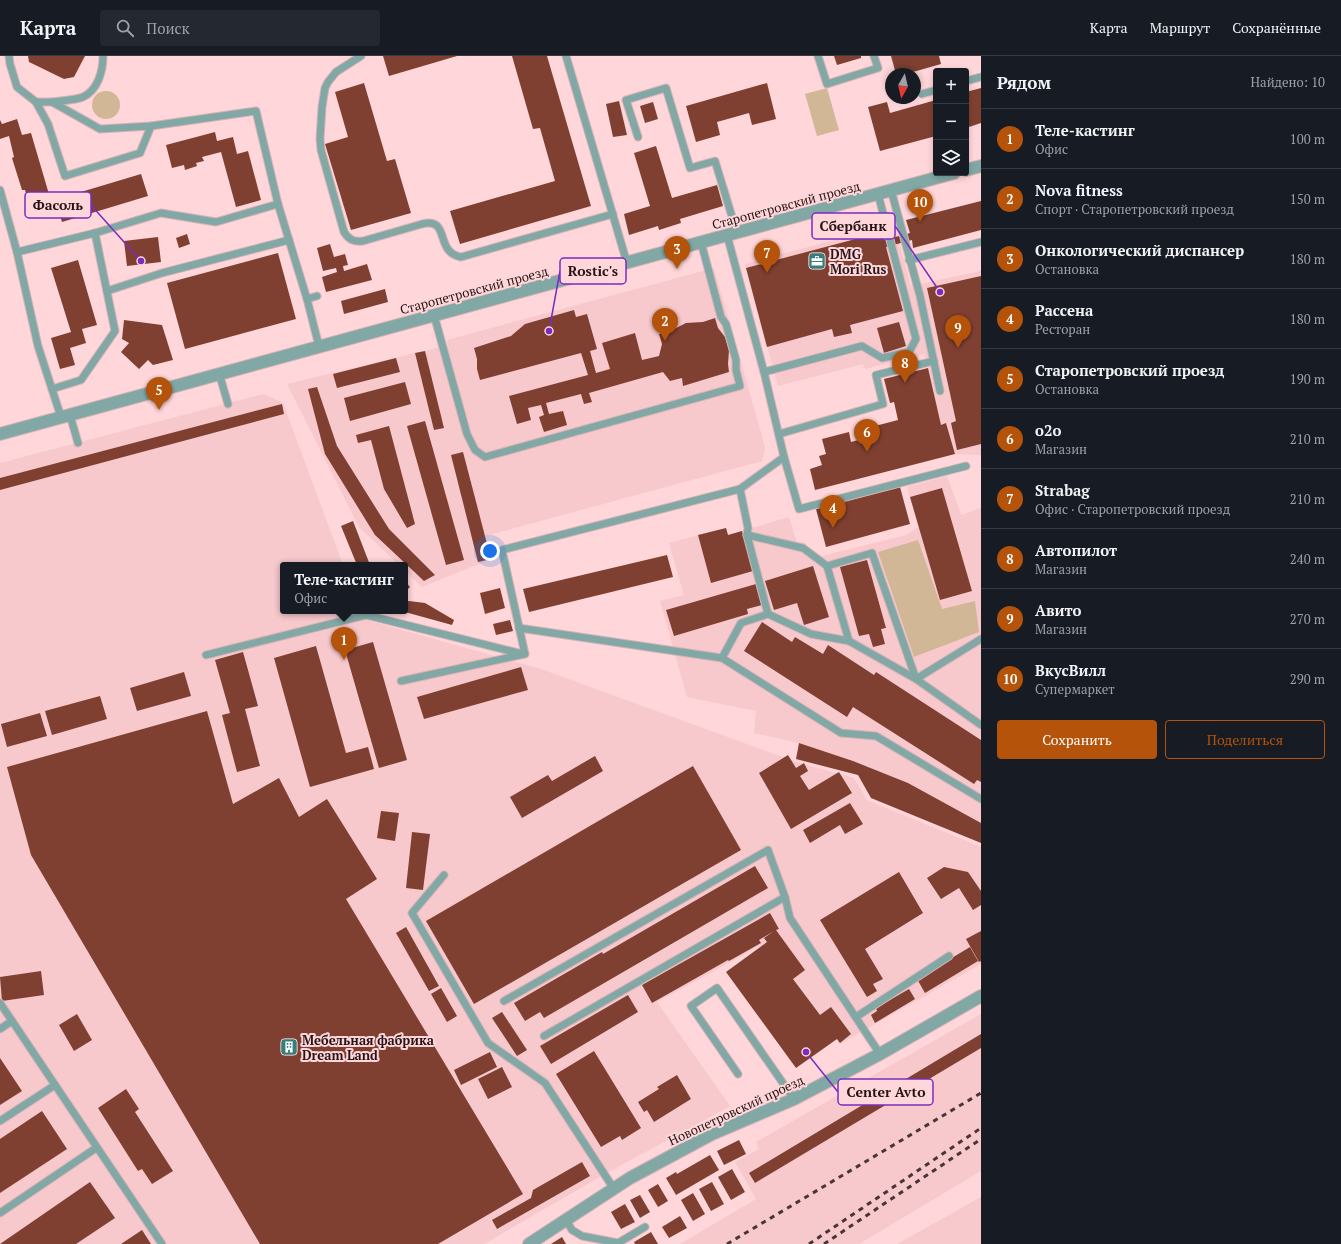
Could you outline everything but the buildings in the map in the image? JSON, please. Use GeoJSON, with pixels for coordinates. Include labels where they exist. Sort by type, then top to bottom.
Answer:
{"type":"FeatureCollection","features":[{"type":"Feature","properties":{"kind":"street"},"geometry":{"type":"LineString","coordinates":[[969,169],[981,166]]}},
{"type":"Feature","properties":{"kind":"street","name":"Старопетровский проезд"},"geometry":{"type":"LineString","coordinates":[[0,434],[943,176]]}},
{"type":"Feature","properties":{"kind":"street","name":"Новопетровский проезд"},"geometry":{"type":"LineString","coordinates":[[529,1244],[630,1178],[712,1134],[794,1099],[880,1054],[981,996]]}},
{"type":"Feature","properties":{"kind":"lane"},"geometry":{"type":"LineString","coordinates":[[9,56],[17,87],[36,102],[48,124],[64,176],[140,153],[151,126]]}},
{"type":"Feature","properties":{"kind":"lane"},"geometry":{"type":"LineString","coordinates":[[36,102],[52,102],[83,97],[93,89],[99,79],[103,65],[102,56]]}},
{"type":"Feature","properties":{"kind":"lane"},"geometry":{"type":"LineString","coordinates":[[362,56],[336,72],[328,82],[323,95],[321,119],[321,150],[344,232],[351,240],[356,242],[363,241],[422,224],[432,223],[441,230],[446,249],[452,254],[461,257],[613,214]]}},
{"type":"Feature","properties":{"kind":"lane"},"geometry":{"type":"LineString","coordinates":[[566,56],[627,263]]}},
{"type":"Feature","properties":{"kind":"lane"},"geometry":{"type":"LineString","coordinates":[[818,56],[827,84],[878,68],[874,56]]}},
{"type":"Feature","properties":{"kind":"lane"},"geometry":{"type":"LineString","coordinates":[[969,80],[981,76]]}},
{"type":"Feature","properties":{"kind":"lane"},"geometry":{"type":"LineString","coordinates":[[638,137],[626,100],[666,88],[690,168],[715,161],[784,457],[798,509],[966,466]]}},
{"type":"Feature","properties":{"kind":"lane"},"geometry":{"type":"LineString","coordinates":[[922,94],[933,91]]}},
{"type":"Feature","properties":{"kind":"lane"},"geometry":{"type":"LineString","coordinates":[[52,102],[100,129],[151,126],[256,111],[278,204],[307,299],[319,346]]}},
{"type":"Feature","properties":{"kind":"lane"},"geometry":{"type":"LineString","coordinates":[[0,190],[17,252],[38,346],[52,389],[78,443]]}},
{"type":"Feature","properties":{"kind":"lane"},"geometry":{"type":"LineString","coordinates":[[891,190],[920,296],[940,391]]}},
{"type":"Feature","properties":{"kind":"lane"},"geometry":{"type":"LineString","coordinates":[[764,372],[862,346],[882,358],[909,352],[916,339],[878,194]]}},
{"type":"Feature","properties":{"kind":"lane"},"geometry":{"type":"LineString","coordinates":[[17,252],[95,233],[161,213],[216,222],[278,204]]}},
{"type":"Feature","properties":{"kind":"lane"},"geometry":{"type":"LineString","coordinates":[[52,389],[81,380],[115,331],[95,233]]}},
{"type":"Feature","properties":{"kind":"lane"},"geometry":{"type":"LineString","coordinates":[[107,291],[162,273],[289,240]]}},
{"type":"Feature","properties":{"kind":"lane"},"geometry":{"type":"LineString","coordinates":[[434,315],[467,434],[475,450],[485,457],[740,386],[736,370],[736,360],[726,324],[721,317],[701,242]]}},
{"type":"Feature","properties":{"kind":"lane"},"geometry":{"type":"LineString","coordinates":[[909,260],[981,242]]}},
{"type":"Feature","properties":{"kind":"lane"},"geometry":{"type":"LineString","coordinates":[[307,299],[317,296]]}},
{"type":"Feature","properties":{"kind":"lane"},"geometry":{"type":"LineString","coordinates":[[779,434],[883,404],[876,376],[934,361]]}},
{"type":"Feature","properties":{"kind":"lane"},"geometry":{"type":"LineString","coordinates":[[219,373],[228,404]]}},
{"type":"Feature","properties":{"kind":"lane"},"geometry":{"type":"LineString","coordinates":[[525,654],[502,550],[740,489],[784,457]]}},
{"type":"Feature","properties":{"kind":"lane"},"geometry":{"type":"LineString","coordinates":[[740,489],[748,535],[768,614]]}},
{"type":"Feature","properties":{"kind":"lane"},"geometry":{"type":"LineString","coordinates":[[748,535],[803,548],[827,566],[850,641]]}},
{"type":"Feature","properties":{"kind":"lane"},"geometry":{"type":"LineString","coordinates":[[827,566],[872,554],[916,679]]}},
{"type":"Feature","properties":{"kind":"lane"},"geometry":{"type":"LineString","coordinates":[[722,658],[741,623],[768,614],[811,634],[850,641],[916,679],[981,725]]}},
{"type":"Feature","properties":{"kind":"lane"},"geometry":{"type":"LineString","coordinates":[[206,655],[366,615],[525,654]]}},
{"type":"Feature","properties":{"kind":"lane"},"geometry":{"type":"LineString","coordinates":[[519,628],[722,658],[841,733],[876,736],[981,799]]}},
{"type":"Feature","properties":{"kind":"lane"},"geometry":{"type":"LineString","coordinates":[[916,679],[981,639]]}},
{"type":"Feature","properties":{"kind":"lane"},"geometry":{"type":"LineString","coordinates":[[401,681],[525,654]]}},
{"type":"Feature","properties":{"kind":"lane"},"geometry":{"type":"LineString","coordinates":[[504,1001],[768,850],[785,897],[790,918],[880,1054]]}},
{"type":"Feature","properties":{"kind":"lane"},"geometry":{"type":"LineString","coordinates":[[444,875],[412,913],[488,1043],[545,1083],[614,1189]]}},
{"type":"Feature","properties":{"kind":"lane"},"geometry":{"type":"LineString","coordinates":[[544,1036],[785,897]]}},
{"type":"Feature","properties":{"kind":"lane"},"geometry":{"type":"LineString","coordinates":[[856,1017],[949,956]]}},
{"type":"Feature","properties":{"kind":"lane"},"geometry":{"type":"LineString","coordinates":[[738,1074],[691,1006],[718,988],[794,1099]]}},
{"type":"Feature","properties":{"kind":"lane"},"geometry":{"type":"LineString","coordinates":[[0,1003],[96,1148],[162,1244]]}},
{"type":"Feature","properties":{"kind":"lane"},"geometry":{"type":"LineString","coordinates":[[0,1029],[12,1021]]}},
{"type":"Feature","properties":{"kind":"lane"},"geometry":{"type":"LineString","coordinates":[[0,1121],[55,1085]]}},
{"type":"Feature","properties":{"kind":"lane"},"geometry":{"type":"LineString","coordinates":[[0,1213],[96,1148]]}},
{"type":"Feature","properties":{"kind":"lane"},"geometry":{"type":"LineString","coordinates":[[566,1220],[572,1230],[582,1236],[618,1243],[645,1227]]}},
{"type":"Feature","properties":{"kind":"shaded area"},"geometry":{"type":"Polygon","coordinates":[[[827,88],[839,130],[817,136],[805,94],[827,88]]]}},
{"type":"Feature","properties":{"kind":"shaded area"},"geometry":{"type":"Polygon","coordinates":[[[106,91],[116,95],[120,105],[116,115],[106,119],[96,115],[92,105],[96,95],[106,91]]]}},
{"type":"Feature","properties":{"kind":"shaded area"},"geometry":{"type":"Polygon","coordinates":[[[894,224],[911,286],[981,271],[981,455],[955,454],[947,424],[941,425],[924,354],[865,369],[863,364],[778,386],[745,264],[894,224]]]}},
{"type":"Feature","properties":{"kind":"shaded area"},"geometry":{"type":"Polygon","coordinates":[[[714,268],[762,436],[765,449],[762,461],[485,536],[491,559],[422,587],[408,574],[408,562],[396,562],[359,527],[287,384],[448,345],[447,340],[714,268]]]}},
{"type":"Feature","properties":{"kind":"shaded area"},"geometry":{"type":"Polygon","coordinates":[[[264,394],[283,403],[342,562],[280,562],[280,614],[361,614],[363,619],[541,669],[796,762],[854,778],[867,800],[981,847],[981,964],[840,1044],[767,942],[657,1002],[730,1106],[605,1174],[484,1244],[0,1244],[0,463],[264,394]]]}},
{"type":"Feature","properties":{"kind":"shaded area"},"geometry":{"type":"Polygon","coordinates":[[[947,476],[961,515],[981,508],[981,823],[908,783],[853,761],[799,743],[754,733],[756,711],[687,697],[660,601],[684,595],[669,543],[726,528],[728,535],[789,517],[797,543],[803,542],[818,557],[906,535],[919,527],[907,487],[947,476]]]}},
{"type":"Feature","properties":{"kind":"shaded area"},"geometry":{"type":"Polygon","coordinates":[[[918,540],[942,609],[975,601],[979,632],[914,657],[878,552],[918,540]]]}},
{"type":"Feature","properties":{"kind":"shaded area"},"geometry":{"type":"Polygon","coordinates":[[[981,1014],[981,1171],[859,1244],[680,1244],[756,1199],[735,1162],[759,1149],[756,1142],[981,1014]]]}},
{"type":"Feature","properties":{"kind":"shaded area"},"geometry":{"type":"Polygon","coordinates":[[[981,1197],[981,1244],[897,1244],[981,1197]]]}},
{"type":"Feature","properties":{"kind":"railway"},"geometry":{"type":"LineString","coordinates":[[727,1244],[981,1093]]}},
{"type":"Feature","properties":{"kind":"railway"},"geometry":{"type":"LineString","coordinates":[[809,1244],[981,1128]]}},
{"type":"Feature","properties":{"kind":"railway"},"geometry":{"type":"LineString","coordinates":[[824,1244],[981,1139]]}},
{"type":"Feature","properties":{"kind":"place","name":"ВкусВилл"},"geometry":{"type":"Point","coordinates":[920,222]}},
{"type":"Feature","properties":{"kind":"place","name":"Фасоль"},"geometry":{"type":"Point","coordinates":[141,261]}},
{"type":"Feature","properties":{"kind":"place","name":"DMG Mori Rus"},"geometry":{"type":"Point","coordinates":[817,261]}},
{"type":"Feature","properties":{"kind":"place","name":"Онкологический диспансер"},"geometry":{"type":"Point","coordinates":[677,269]}},
{"type":"Feature","properties":{"kind":"place","name":"Strabag"},"geometry":{"type":"Point","coordinates":[767,273]}},
{"type":"Feature","properties":{"kind":"place","name":"Сбербанк"},"geometry":{"type":"Point","coordinates":[940,292]}},
{"type":"Feature","properties":{"kind":"place","name":"Rostic's"},"geometry":{"type":"Point","coordinates":[549,331]}},
{"type":"Feature","properties":{"kind":"place","name":"Nova fitness"},"geometry":{"type":"Point","coordinates":[665,341]}},
{"type":"Feature","properties":{"kind":"place","name":"Авито"},"geometry":{"type":"Point","coordinates":[958,348]}},
{"type":"Feature","properties":{"kind":"place","name":"Автопилот"},"geometry":{"type":"Point","coordinates":[905,383]}},
{"type":"Feature","properties":{"kind":"place","name":"Старопетровский проезд"},"geometry":{"type":"Point","coordinates":[159,410]}},
{"type":"Feature","properties":{"kind":"place","name":"o2o"},"geometry":{"type":"Point","coordinates":[867,452]}},
{"type":"Feature","properties":{"kind":"place","name":"Рассена"},"geometry":{"type":"Point","coordinates":[833,528]}},
{"type":"Feature","properties":{"kind":"place","name":"Теле-кастинг"},"geometry":{"type":"Point","coordinates":[344,660]}},
{"type":"Feature","properties":{"kind":"place","name":"Мебельная фабрика Dream Land"},"geometry":{"type":"Point","coordinates":[289,1047]}},
{"type":"Feature","properties":{"kind":"place","name":"Center Avto"},"geometry":{"type":"Point","coordinates":[806,1052]}}]}
